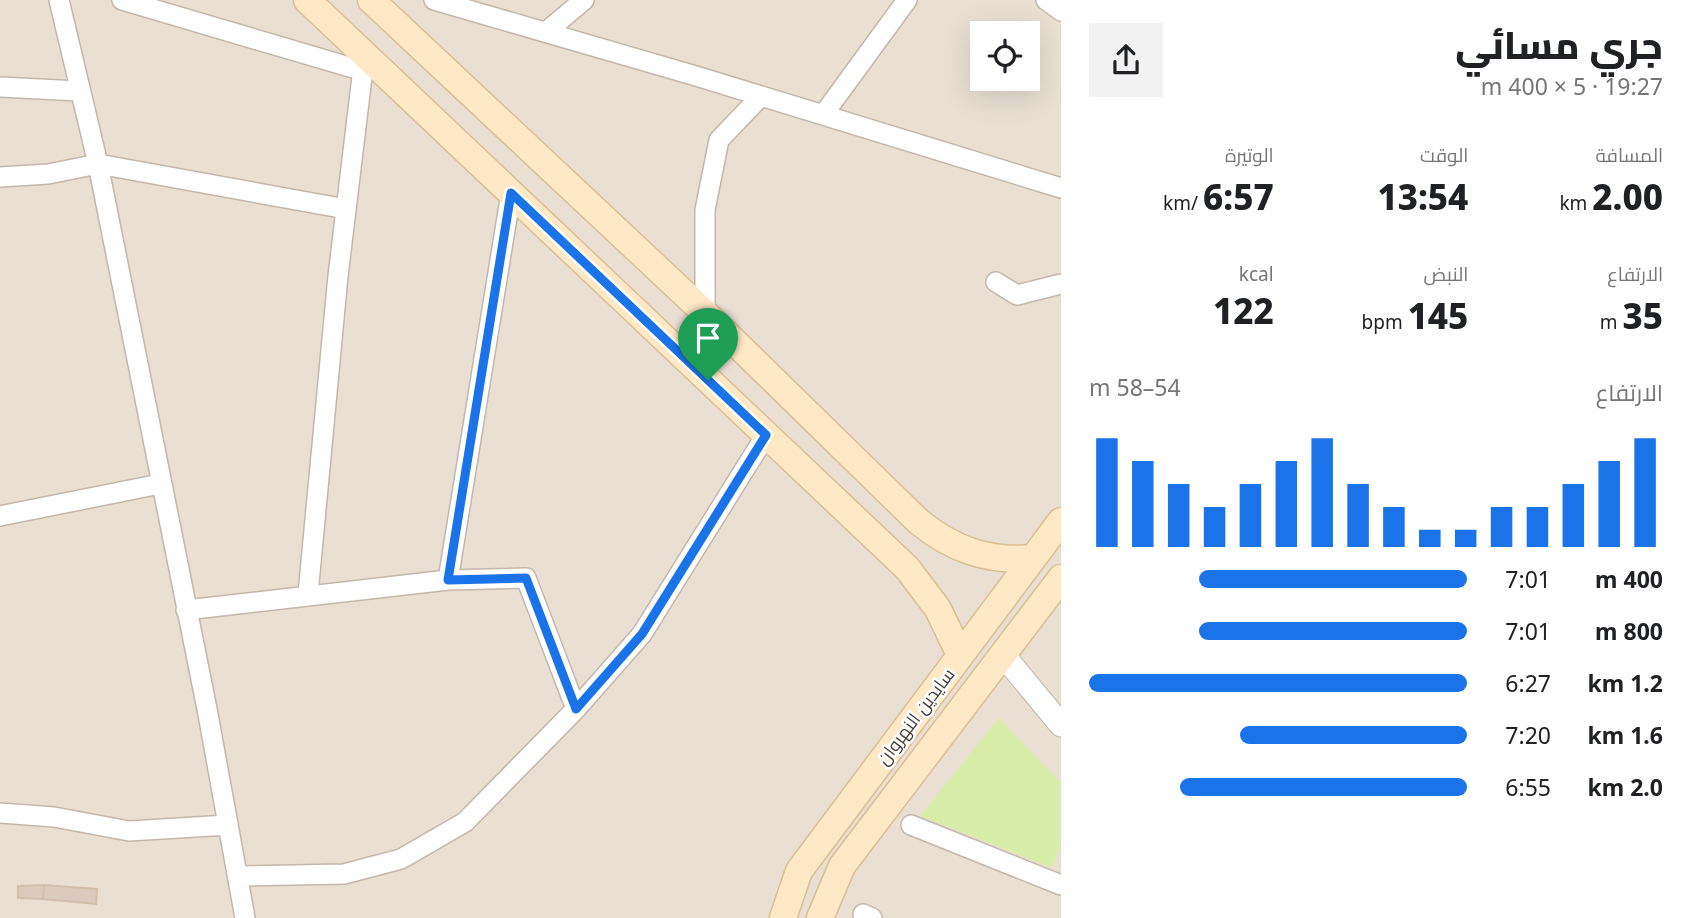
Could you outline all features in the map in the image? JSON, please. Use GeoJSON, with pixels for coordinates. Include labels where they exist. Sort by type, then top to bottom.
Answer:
{"type":"FeatureCollection","features":[{"type":"Feature","properties":{"kind":"main road"},"geometry":{"type":"LineString","coordinates":[[307,0],[364,61],[511,193],[915,578],[938,609],[960,655]]}},
{"type":"Feature","properties":{"kind":"main road"},"geometry":{"type":"LineString","coordinates":[[378,3],[705,313],[935,536],[972,554],[1013,560],[1033,558]]}},
{"type":"Feature","properties":{"kind":"main road"},"geometry":{"type":"LineString","coordinates":[[708,380],[741,349]]}},
{"type":"Feature","properties":{"kind":"main road","name":"سايدين النهروان"},"geometry":{"type":"LineString","coordinates":[[783,918],[799,872],[1061,521]]}},
{"type":"Feature","properties":{"kind":"main road","name":"سايدين النهروان"},"geometry":{"type":"LineString","coordinates":[[820,918],[842,866],[1061,578]]}},
{"type":"Feature","properties":{"kind":"street"},"geometry":{"type":"LineString","coordinates":[[59,0],[98,164],[245,918]]}},
{"type":"Feature","properties":{"kind":"street"},"geometry":{"type":"LineString","coordinates":[[122,0],[364,61],[346,209],[308,594]]}},
{"type":"Feature","properties":{"kind":"street"},"geometry":{"type":"LineString","coordinates":[[434,0],[1061,188]]}},
{"type":"Feature","properties":{"kind":"street"},"geometry":{"type":"LineString","coordinates":[[546,32],[584,0]]}},
{"type":"Feature","properties":{"kind":"street"},"geometry":{"type":"LineString","coordinates":[[823,115],[907,0]]}},
{"type":"Feature","properties":{"kind":"street"},"geometry":{"type":"LineString","coordinates":[[1046,0],[1061,11]]}},
{"type":"Feature","properties":{"kind":"street"},"geometry":{"type":"LineString","coordinates":[[0,87],[79,90]]}},
{"type":"Feature","properties":{"kind":"street"},"geometry":{"type":"LineString","coordinates":[[705,313],[705,210],[719,140],[761,96]]}},
{"type":"Feature","properties":{"kind":"street"},"geometry":{"type":"LineString","coordinates":[[0,177],[48,174],[98,164],[346,209]]}},
{"type":"Feature","properties":{"kind":"street"},"geometry":{"type":"LineString","coordinates":[[448,580],[511,193]]}},
{"type":"Feature","properties":{"kind":"street"},"geometry":{"type":"LineString","coordinates":[[996,282],[1017,295],[1061,284]]}},
{"type":"Feature","properties":{"kind":"street"},"geometry":{"type":"LineString","coordinates":[[238,876],[344,874],[401,859],[465,822],[576,709],[642,634],[766,435]]}},
{"type":"Feature","properties":{"kind":"street"},"geometry":{"type":"LineString","coordinates":[[0,516],[56,502],[160,484]]}},
{"type":"Feature","properties":{"kind":"street"},"geometry":{"type":"LineString","coordinates":[[186,610],[448,580],[526,578],[576,709]]}},
{"type":"Feature","properties":{"kind":"street"},"geometry":{"type":"LineString","coordinates":[[1004,656],[1061,724]]}},
{"type":"Feature","properties":{"kind":"street"},"geometry":{"type":"LineString","coordinates":[[0,813],[54,817],[129,831],[228,825]]}},
{"type":"Feature","properties":{"kind":"street"},"geometry":{"type":"LineString","coordinates":[[911,825],[1061,885]]}},
{"type":"Feature","properties":{"kind":"shaded area"},"geometry":{"type":"Polygon","coordinates":[[[0,0],[1061,0],[1061,918],[0,918],[0,0]]]}},
{"type":"Feature","properties":{"kind":"green space"},"geometry":{"type":"Polygon","coordinates":[[[999,718],[1061,783],[1061,844],[1052,868],[920,816],[999,718]]]}},
{"type":"Feature","properties":{"kind":"building"},"geometry":{"type":"Polygon","coordinates":[[[44,885],[43,899],[18,898],[18,886],[44,885]]]}},
{"type":"Feature","properties":{"kind":"building"},"geometry":{"type":"Polygon","coordinates":[[[44,885],[97,889],[96,904],[43,899],[44,885]]]}},
{"type":"Feature","properties":{"kind":"route"},"geometry":{"type":"LineString","coordinates":[[511,193],[708,380],[766,435],[642,634],[576,709],[526,578],[448,580],[511,193]]}}]}
